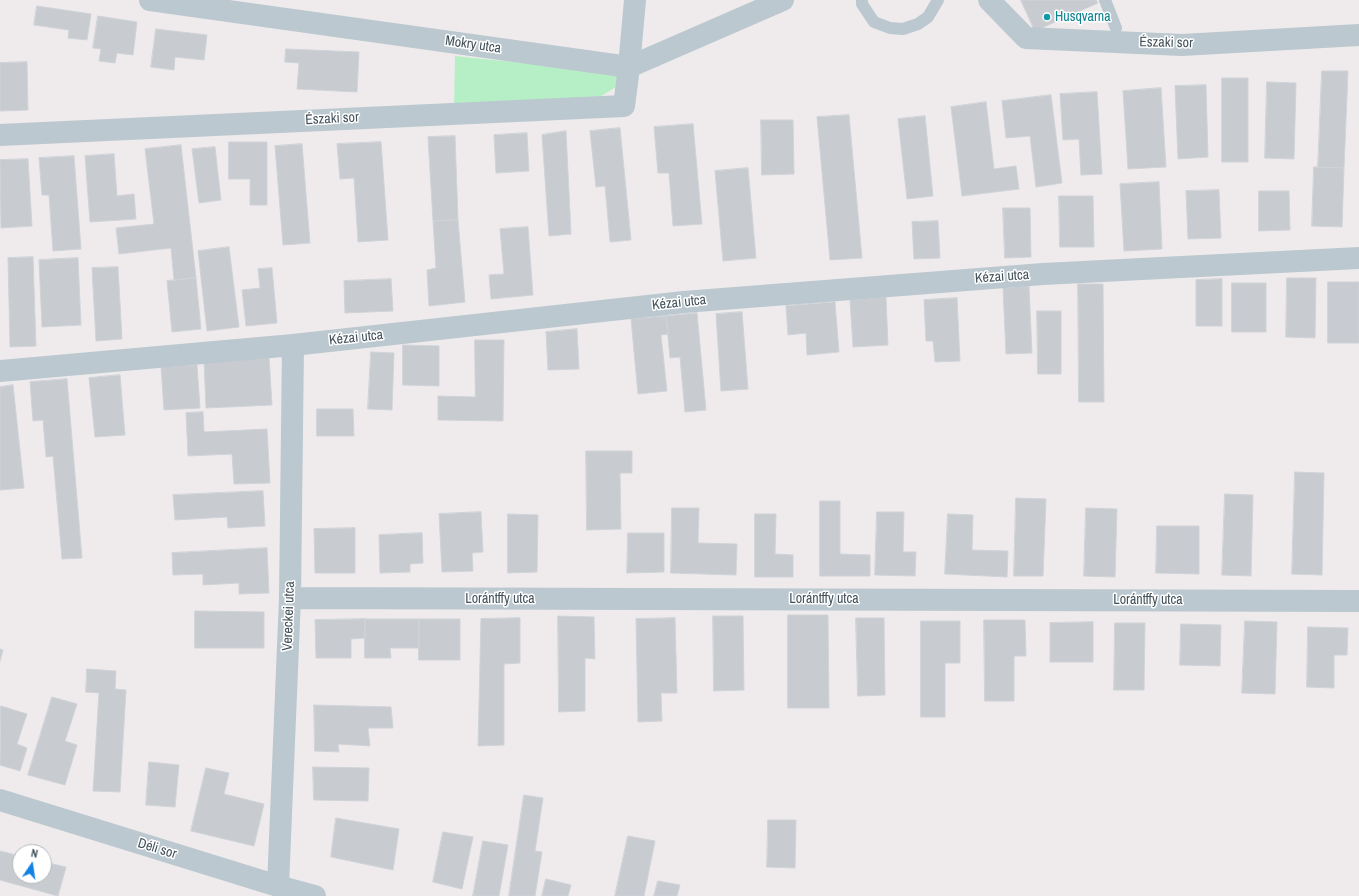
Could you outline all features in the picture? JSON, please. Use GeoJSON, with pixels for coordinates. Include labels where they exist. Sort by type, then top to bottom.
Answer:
{"type":"FeatureCollection","features":[{"type":"Feature","properties":{"kind":"street","name":"Mokry utca"},"geometry":{"type":"LineString","coordinates":[[150,0],[629,67]]}},
{"type":"Feature","properties":{"kind":"street"},"geometry":{"type":"LineString","coordinates":[[634,0],[629,67],[783,0]]}},
{"type":"Feature","properties":{"kind":"street","name":"Északi sor"},"geometry":{"type":"LineString","coordinates":[[989,0],[1026,38],[1182,45],[1359,35]]}},
{"type":"Feature","properties":{"kind":"street","name":"Északi sor"},"geometry":{"type":"LineString","coordinates":[[0,135],[624,106],[629,67]]}},
{"type":"Feature","properties":{"kind":"street","name":"Kézai utca"},"geometry":{"type":"LineString","coordinates":[[0,371],[292,345],[684,302],[1042,274],[1359,258]]}},
{"type":"Feature","properties":{"kind":"street","name":"Vereckei utca"},"geometry":{"type":"LineString","coordinates":[[278,886],[290,598],[292,345]]}},
{"type":"Feature","properties":{"kind":"street","name":"Lorántffy utca"},"geometry":{"type":"LineString","coordinates":[[290,598],[1359,601]]}},
{"type":"Feature","properties":{"kind":"street","name":"Déli sor"},"geometry":{"type":"LineString","coordinates":[[0,800],[247,886],[278,886],[315,896]]}},
{"type":"Feature","properties":{"kind":"lane"},"geometry":{"type":"LineString","coordinates":[[862,0],[862,4],[874,22],[890,28],[903,29],[918,24],[928,17],[938,0]]}},
{"type":"Feature","properties":{"kind":"lane"},"geometry":{"type":"LineString","coordinates":[[1105,0],[1116,28]]}},
{"type":"Feature","properties":{"kind":"green space"},"geometry":{"type":"Polygon","coordinates":[[[455,56],[620,73],[619,85],[600,97],[454,107],[455,56]]]}},
{"type":"Feature","properties":{"kind":"building","name":"Husqvarna"},"geometry":{"type":"Polygon","coordinates":[[[1021,0],[1096,0],[1098,3],[1035,31],[1021,0]]]}},
{"type":"Feature","properties":{"kind":"building"},"geometry":{"type":"Polygon","coordinates":[[[37,6],[91,14],[87,40],[68,38],[69,30],[34,25],[37,6]]]}},
{"type":"Feature","properties":{"kind":"building"},"geometry":{"type":"Polygon","coordinates":[[[98,16],[137,22],[133,55],[117,53],[115,63],[99,61],[101,49],[93,48],[98,16]]]}},
{"type":"Feature","properties":{"kind":"building"},"geometry":{"type":"Polygon","coordinates":[[[156,29],[207,35],[204,60],[175,57],[174,70],[151,67],[156,29]]]}},
{"type":"Feature","properties":{"kind":"building"},"geometry":{"type":"Polygon","coordinates":[[[286,49],[359,52],[357,92],[297,89],[299,63],[285,62],[286,49]]]}},
{"type":"Feature","properties":{"kind":"building"},"geometry":{"type":"Polygon","coordinates":[[[27,62],[28,110],[0,111],[0,63],[27,62]]]}},
{"type":"Feature","properties":{"kind":"building"},"geometry":{"type":"Polygon","coordinates":[[[1322,71],[1348,71],[1344,168],[1318,167],[1322,71]]]}},
{"type":"Feature","properties":{"kind":"building"},"geometry":{"type":"Polygon","coordinates":[[[1222,78],[1248,78],[1248,162],[1222,162],[1222,78]]]}},
{"type":"Feature","properties":{"kind":"building"},"geometry":{"type":"Polygon","coordinates":[[[1267,82],[1296,83],[1294,159],[1265,158],[1267,82]]]}},
{"type":"Feature","properties":{"kind":"building"},"geometry":{"type":"Polygon","coordinates":[[[1206,85],[1208,157],[1178,159],[1175,86],[1206,85]]]}},
{"type":"Feature","properties":{"kind":"building"},"geometry":{"type":"Polygon","coordinates":[[[1161,88],[1166,167],[1128,169],[1123,91],[1161,88]]]}},
{"type":"Feature","properties":{"kind":"building"},"geometry":{"type":"Polygon","coordinates":[[[1097,92],[1102,174],[1081,175],[1079,139],[1063,140],[1060,94],[1097,92]]]}},
{"type":"Feature","properties":{"kind":"building"},"geometry":{"type":"Polygon","coordinates":[[[1051,95],[1062,183],[1036,187],[1030,136],[1006,138],[1002,101],[1051,95]]]}},
{"type":"Feature","properties":{"kind":"building"},"geometry":{"type":"Polygon","coordinates":[[[986,102],[994,169],[1016,166],[1019,189],[962,196],[951,107],[986,102]]]}},
{"type":"Feature","properties":{"kind":"building"},"geometry":{"type":"Polygon","coordinates":[[[849,115],[862,258],[830,260],[817,117],[849,115]]]}},
{"type":"Feature","properties":{"kind":"building"},"geometry":{"type":"Polygon","coordinates":[[[925,116],[933,196],[907,199],[898,119],[925,116]]]}},
{"type":"Feature","properties":{"kind":"building"},"geometry":{"type":"Polygon","coordinates":[[[761,120],[793,120],[794,174],[762,175],[761,120]]]}},
{"type":"Feature","properties":{"kind":"building"},"geometry":{"type":"Polygon","coordinates":[[[693,124],[702,224],[673,226],[669,173],[658,173],[654,127],[693,124]]]}},
{"type":"Feature","properties":{"kind":"building"},"geometry":{"type":"Polygon","coordinates":[[[620,128],[631,240],[610,242],[605,186],[596,187],[590,131],[620,128]]]}},
{"type":"Feature","properties":{"kind":"building"},"geometry":{"type":"Polygon","coordinates":[[[566,131],[571,234],[549,236],[542,135],[566,131]]]}},
{"type":"Feature","properties":{"kind":"building"},"geometry":{"type":"Polygon","coordinates":[[[527,133],[529,171],[496,173],[494,135],[527,133]]]}},
{"type":"Feature","properties":{"kind":"building"},"geometry":{"type":"Polygon","coordinates":[[[455,136],[458,220],[433,221],[428,137],[455,136]]]}},
{"type":"Feature","properties":{"kind":"building"},"geometry":{"type":"Polygon","coordinates":[[[229,142],[267,142],[267,205],[250,205],[250,179],[229,179],[229,142]]]}},
{"type":"Feature","properties":{"kind":"building"},"geometry":{"type":"Polygon","coordinates":[[[381,142],[388,240],[358,242],[354,178],[340,179],[337,144],[381,142]]]}},
{"type":"Feature","properties":{"kind":"building"},"geometry":{"type":"Polygon","coordinates":[[[302,144],[310,243],[283,245],[275,146],[302,144]]]}},
{"type":"Feature","properties":{"kind":"building"},"geometry":{"type":"Polygon","coordinates":[[[181,145],[196,278],[174,280],[171,248],[119,254],[116,228],[154,224],[145,149],[181,145]]]}},
{"type":"Feature","properties":{"kind":"building"},"geometry":{"type":"Polygon","coordinates":[[[215,147],[221,200],[199,203],[192,149],[215,147]]]}},
{"type":"Feature","properties":{"kind":"building"},"geometry":{"type":"Polygon","coordinates":[[[114,154],[117,196],[134,194],[136,219],[90,222],[85,156],[114,154]]]}},
{"type":"Feature","properties":{"kind":"building"},"geometry":{"type":"Polygon","coordinates":[[[74,156],[81,249],[53,251],[49,195],[42,195],[39,158],[74,156]]]}},
{"type":"Feature","properties":{"kind":"building"},"geometry":{"type":"Polygon","coordinates":[[[28,159],[32,226],[1,228],[0,160],[28,159]]]}},
{"type":"Feature","properties":{"kind":"building"},"geometry":{"type":"Polygon","coordinates":[[[1314,167],[1344,168],[1342,227],[1312,226],[1314,167]]]}},
{"type":"Feature","properties":{"kind":"building"},"geometry":{"type":"Polygon","coordinates":[[[748,168],[756,258],[723,261],[715,171],[748,168]]]}},
{"type":"Feature","properties":{"kind":"building"},"geometry":{"type":"Polygon","coordinates":[[[1159,182],[1162,249],[1124,251],[1120,184],[1159,182]]]}},
{"type":"Feature","properties":{"kind":"building"},"geometry":{"type":"Polygon","coordinates":[[[1219,190],[1221,238],[1188,239],[1186,191],[1219,190]]]}},
{"type":"Feature","properties":{"kind":"building"},"geometry":{"type":"Polygon","coordinates":[[[1259,191],[1289,191],[1290,230],[1259,231],[1259,191]]]}},
{"type":"Feature","properties":{"kind":"building"},"geometry":{"type":"Polygon","coordinates":[[[1059,196],[1093,196],[1094,247],[1060,247],[1059,196]]]}},
{"type":"Feature","properties":{"kind":"building"},"geometry":{"type":"Polygon","coordinates":[[[1003,208],[1030,208],[1031,257],[1005,258],[1003,208]]]}},
{"type":"Feature","properties":{"kind":"building"},"geometry":{"type":"Polygon","coordinates":[[[458,220],[465,302],[429,306],[427,270],[436,268],[433,221],[458,220]]]}},
{"type":"Feature","properties":{"kind":"building"},"geometry":{"type":"Polygon","coordinates":[[[938,221],[940,258],[914,259],[912,222],[938,221]]]}},
{"type":"Feature","properties":{"kind":"building"},"geometry":{"type":"Polygon","coordinates":[[[528,227],[533,295],[491,299],[489,275],[504,274],[500,229],[528,227]]]}},
{"type":"Feature","properties":{"kind":"building"},"geometry":{"type":"Polygon","coordinates":[[[229,247],[239,327],[207,331],[198,251],[229,247]]]}},
{"type":"Feature","properties":{"kind":"building"},"geometry":{"type":"Polygon","coordinates":[[[33,257],[36,346],[10,347],[8,258],[33,257]]]}},
{"type":"Feature","properties":{"kind":"building"},"geometry":{"type":"Polygon","coordinates":[[[78,258],[81,325],[42,327],[39,260],[78,258]]]}},
{"type":"Feature","properties":{"kind":"building"},"geometry":{"type":"Polygon","coordinates":[[[118,267],[122,339],[96,341],[92,268],[118,267]]]}},
{"type":"Feature","properties":{"kind":"building"},"geometry":{"type":"Polygon","coordinates":[[[272,268],[277,323],[246,326],[242,290],[260,288],[258,269],[272,268]]]}},
{"type":"Feature","properties":{"kind":"building"},"geometry":{"type":"Polygon","coordinates":[[[196,278],[201,329],[172,332],[167,281],[196,278]]]}},
{"type":"Feature","properties":{"kind":"building"},"geometry":{"type":"Polygon","coordinates":[[[1287,278],[1316,278],[1315,338],[1286,337],[1287,278]]]}},
{"type":"Feature","properties":{"kind":"building"},"geometry":{"type":"Polygon","coordinates":[[[391,279],[393,311],[345,313],[344,281],[391,279]]]}},
{"type":"Feature","properties":{"kind":"building"},"geometry":{"type":"Polygon","coordinates":[[[1222,279],[1222,326],[1196,326],[1196,280],[1222,279]]]}},
{"type":"Feature","properties":{"kind":"building"},"geometry":{"type":"Polygon","coordinates":[[[1328,282],[1359,282],[1359,343],[1328,343],[1328,282]]]}},
{"type":"Feature","properties":{"kind":"building"},"geometry":{"type":"Polygon","coordinates":[[[1232,283],[1266,283],[1266,332],[1232,332],[1232,283]]]}},
{"type":"Feature","properties":{"kind":"building"},"geometry":{"type":"Polygon","coordinates":[[[1078,284],[1103,284],[1104,402],[1079,402],[1078,284]]]}},
{"type":"Feature","properties":{"kind":"building"},"geometry":{"type":"Polygon","coordinates":[[[1029,286],[1032,353],[1006,354],[1003,288],[1029,286]]]}},
{"type":"Feature","properties":{"kind":"building"},"geometry":{"type":"Polygon","coordinates":[[[886,297],[888,345],[853,347],[850,300],[886,297]]]}},
{"type":"Feature","properties":{"kind":"building"},"geometry":{"type":"Polygon","coordinates":[[[957,298],[960,361],[935,362],[933,341],[926,341],[924,300],[957,298]]]}},
{"type":"Feature","properties":{"kind":"building"},"geometry":{"type":"Polygon","coordinates":[[[835,302],[839,352],[807,355],[806,333],[788,335],[786,306],[835,302]]]}},
{"type":"Feature","properties":{"kind":"building"},"geometry":{"type":"Polygon","coordinates":[[[1037,311],[1061,311],[1061,374],[1038,374],[1037,311]]]}},
{"type":"Feature","properties":{"kind":"building"},"geometry":{"type":"Polygon","coordinates":[[[742,312],[748,389],[721,391],[716,314],[742,312]]]}},
{"type":"Feature","properties":{"kind":"building"},"geometry":{"type":"Polygon","coordinates":[[[697,313],[706,410],[685,412],[680,357],[670,358],[666,316],[697,313]]]}},
{"type":"Feature","properties":{"kind":"building"},"geometry":{"type":"Polygon","coordinates":[[[666,316],[668,334],[661,335],[667,391],[638,394],[631,319],[666,316]]]}},
{"type":"Feature","properties":{"kind":"building"},"geometry":{"type":"Polygon","coordinates":[[[577,329],[579,369],[548,370],[546,332],[577,329]]]}},
{"type":"Feature","properties":{"kind":"building"},"geometry":{"type":"Polygon","coordinates":[[[475,340],[504,340],[503,421],[438,420],[438,396],[475,397],[475,340]]]}},
{"type":"Feature","properties":{"kind":"building"},"geometry":{"type":"Polygon","coordinates":[[[403,345],[439,346],[439,386],[403,385],[403,345]]]}},
{"type":"Feature","properties":{"kind":"building"},"geometry":{"type":"Polygon","coordinates":[[[371,352],[394,353],[392,410],[368,409],[371,352]]]}},
{"type":"Feature","properties":{"kind":"building"},"geometry":{"type":"Polygon","coordinates":[[[269,357],[272,405],[206,408],[204,360],[269,357]]]}},
{"type":"Feature","properties":{"kind":"building"},"geometry":{"type":"Polygon","coordinates":[[[197,365],[200,408],[164,410],[161,367],[197,365]]]}},
{"type":"Feature","properties":{"kind":"building"},"geometry":{"type":"Polygon","coordinates":[[[120,375],[125,435],[95,437],[89,378],[120,375]]]}},
{"type":"Feature","properties":{"kind":"building"},"geometry":{"type":"Polygon","coordinates":[[[67,379],[82,558],[62,559],[53,456],[46,457],[43,420],[33,421],[30,382],[67,379]]]}},
{"type":"Feature","properties":{"kind":"building"},"geometry":{"type":"Polygon","coordinates":[[[13,385],[24,488],[0,490],[0,387],[13,385]]]}},
{"type":"Feature","properties":{"kind":"building"},"geometry":{"type":"Polygon","coordinates":[[[317,409],[353,409],[354,436],[317,436],[317,409]]]}},
{"type":"Feature","properties":{"kind":"building"},"geometry":{"type":"Polygon","coordinates":[[[203,412],[204,432],[267,429],[270,483],[234,484],[232,454],[188,456],[186,413],[203,412]]]}},
{"type":"Feature","properties":{"kind":"building"},"geometry":{"type":"Polygon","coordinates":[[[586,451],[632,451],[632,473],[620,473],[621,529],[587,530],[586,451]]]}},
{"type":"Feature","properties":{"kind":"building"},"geometry":{"type":"Polygon","coordinates":[[[1295,472],[1324,473],[1322,575],[1292,574],[1295,472]]]}},
{"type":"Feature","properties":{"kind":"building"},"geometry":{"type":"Polygon","coordinates":[[[263,491],[265,526],[228,528],[227,517],[175,520],[173,495],[263,491]]]}},
{"type":"Feature","properties":{"kind":"building"},"geometry":{"type":"Polygon","coordinates":[[[1225,494],[1253,495],[1251,576],[1222,575],[1225,494]]]}},
{"type":"Feature","properties":{"kind":"building"},"geometry":{"type":"Polygon","coordinates":[[[1016,498],[1046,499],[1043,576],[1014,576],[1016,498]]]}},
{"type":"Feature","properties":{"kind":"building"},"geometry":{"type":"Polygon","coordinates":[[[820,501],[840,501],[840,554],[870,555],[870,576],[820,576],[820,501]]]}},
{"type":"Feature","properties":{"kind":"building"},"geometry":{"type":"Polygon","coordinates":[[[672,508],[699,508],[698,543],[737,544],[736,575],[671,573],[672,508]]]}},
{"type":"Feature","properties":{"kind":"building"},"geometry":{"type":"Polygon","coordinates":[[[1086,508],[1117,509],[1115,577],[1084,576],[1086,508]]]}},
{"type":"Feature","properties":{"kind":"building"},"geometry":{"type":"Polygon","coordinates":[[[481,512],[483,552],[472,553],[473,571],[442,572],[439,514],[481,512]]]}},
{"type":"Feature","properties":{"kind":"building"},"geometry":{"type":"Polygon","coordinates":[[[877,512],[904,512],[903,552],[916,552],[915,576],[875,575],[877,512]]]}},
{"type":"Feature","properties":{"kind":"building"},"geometry":{"type":"Polygon","coordinates":[[[508,514],[538,515],[537,572],[508,573],[508,514]]]}},
{"type":"Feature","properties":{"kind":"building"},"geometry":{"type":"Polygon","coordinates":[[[755,514],[776,514],[775,554],[793,555],[793,577],[755,577],[755,514]]]}},
{"type":"Feature","properties":{"kind":"building"},"geometry":{"type":"Polygon","coordinates":[[[948,514],[973,515],[972,550],[1008,551],[1007,577],[945,574],[948,514]]]}},
{"type":"Feature","properties":{"kind":"building"},"geometry":{"type":"Polygon","coordinates":[[[1157,526],[1199,526],[1199,574],[1156,573],[1157,526]]]}},
{"type":"Feature","properties":{"kind":"building"},"geometry":{"type":"Polygon","coordinates":[[[355,528],[355,573],[315,573],[314,529],[355,528]]]}},
{"type":"Feature","properties":{"kind":"building"},"geometry":{"type":"Polygon","coordinates":[[[422,533],[423,563],[410,564],[410,572],[380,573],[379,535],[422,533]]]}},
{"type":"Feature","properties":{"kind":"building"},"geometry":{"type":"Polygon","coordinates":[[[628,533],[664,533],[664,572],[627,573],[628,533]]]}},
{"type":"Feature","properties":{"kind":"building"},"geometry":{"type":"Polygon","coordinates":[[[267,548],[269,593],[239,594],[239,583],[203,585],[203,574],[173,575],[172,553],[267,548]]]}},
{"type":"Feature","properties":{"kind":"building"},"geometry":{"type":"Polygon","coordinates":[[[195,611],[264,612],[264,648],[195,648],[195,611]]]}},
{"type":"Feature","properties":{"kind":"building"},"geometry":{"type":"Polygon","coordinates":[[[788,615],[828,615],[829,708],[788,708],[788,615]]]}},
{"type":"Feature","properties":{"kind":"building"},"geometry":{"type":"Polygon","coordinates":[[[558,616],[594,617],[595,659],[585,658],[585,711],[559,712],[558,616]]]}},
{"type":"Feature","properties":{"kind":"building"},"geometry":{"type":"Polygon","coordinates":[[[713,616],[743,616],[744,690],[714,691],[713,616]]]}},
{"type":"Feature","properties":{"kind":"building"},"geometry":{"type":"Polygon","coordinates":[[[520,618],[520,663],[504,664],[504,745],[478,746],[481,619],[520,618]]]}},
{"type":"Feature","properties":{"kind":"building"},"geometry":{"type":"Polygon","coordinates":[[[675,618],[677,693],[661,693],[662,721],[638,722],[636,619],[675,618]]]}},
{"type":"Feature","properties":{"kind":"building"},"geometry":{"type":"Polygon","coordinates":[[[856,618],[884,618],[885,695],[858,696],[856,618]]]}},
{"type":"Feature","properties":{"kind":"building"},"geometry":{"type":"Polygon","coordinates":[[[365,619],[365,638],[351,639],[351,658],[316,658],[315,620],[365,619]]]}},
{"type":"Feature","properties":{"kind":"building"},"geometry":{"type":"Polygon","coordinates":[[[365,619],[419,619],[419,648],[390,648],[391,658],[365,658],[365,619]]]}},
{"type":"Feature","properties":{"kind":"building"},"geometry":{"type":"Polygon","coordinates":[[[419,619],[460,619],[460,660],[419,660],[419,619]]]}},
{"type":"Feature","properties":{"kind":"building"},"geometry":{"type":"Polygon","coordinates":[[[984,620],[1025,620],[1026,656],[1014,656],[1014,701],[985,701],[984,620]]]}},
{"type":"Feature","properties":{"kind":"building"},"geometry":{"type":"Polygon","coordinates":[[[921,621],[960,621],[960,663],[945,663],[945,717],[921,717],[921,621]]]}},
{"type":"Feature","properties":{"kind":"building"},"geometry":{"type":"Polygon","coordinates":[[[1245,621],[1277,622],[1275,694],[1242,693],[1245,621]]]}},
{"type":"Feature","properties":{"kind":"building"},"geometry":{"type":"Polygon","coordinates":[[[1093,622],[1093,662],[1050,662],[1050,623],[1093,622]]]}},
{"type":"Feature","properties":{"kind":"building"},"geometry":{"type":"Polygon","coordinates":[[[1115,623],[1145,623],[1144,690],[1114,690],[1115,623]]]}},
{"type":"Feature","properties":{"kind":"building"},"geometry":{"type":"Polygon","coordinates":[[[1181,624],[1221,625],[1220,666],[1180,665],[1181,624]]]}},
{"type":"Feature","properties":{"kind":"building"},"geometry":{"type":"Polygon","coordinates":[[[1308,627],[1348,628],[1347,655],[1334,655],[1334,688],[1307,687],[1308,627]]]}},
{"type":"Feature","properties":{"kind":"building"},"geometry":{"type":"Polygon","coordinates":[[[0,649],[3,650],[0,661],[0,649]]]}},
{"type":"Feature","properties":{"kind":"building"},"geometry":{"type":"Polygon","coordinates":[[[87,669],[116,671],[115,689],[126,690],[120,792],[93,791],[99,693],[86,692],[87,669]]]}},
{"type":"Feature","properties":{"kind":"building"},"geometry":{"type":"Polygon","coordinates":[[[52,697],[77,704],[65,741],[77,745],[65,785],[28,775],[52,697]]]}},
{"type":"Feature","properties":{"kind":"building"},"geometry":{"type":"Polygon","coordinates":[[[314,705],[391,707],[393,728],[368,728],[370,746],[338,744],[339,752],[315,751],[314,705]]]}},
{"type":"Feature","properties":{"kind":"building"},"geometry":{"type":"Polygon","coordinates":[[[1,706],[27,714],[17,744],[27,748],[20,771],[0,765],[1,706]]]}},
{"type":"Feature","properties":{"kind":"building"},"geometry":{"type":"Polygon","coordinates":[[[149,762],[179,765],[175,807],[146,805],[149,762]]]}},
{"type":"Feature","properties":{"kind":"building"},"geometry":{"type":"Polygon","coordinates":[[[313,767],[369,768],[368,801],[314,800],[313,767]]]}},
{"type":"Feature","properties":{"kind":"building"},"geometry":{"type":"Polygon","coordinates":[[[206,768],[229,773],[224,794],[264,804],[254,846],[191,831],[206,768]]]}},
{"type":"Feature","properties":{"kind":"building"},"geometry":{"type":"Polygon","coordinates":[[[524,795],[543,798],[535,851],[542,852],[535,896],[509,896],[524,795]]]}},
{"type":"Feature","properties":{"kind":"building"},"geometry":{"type":"Polygon","coordinates":[[[336,818],[399,829],[393,870],[331,857],[336,818]]]}},
{"type":"Feature","properties":{"kind":"building"},"geometry":{"type":"Polygon","coordinates":[[[768,820],[796,820],[795,868],[767,867],[768,820]]]}},
{"type":"Feature","properties":{"kind":"building"},"geometry":{"type":"Polygon","coordinates":[[[443,832],[473,837],[462,889],[433,882],[443,832]]]}},
{"type":"Feature","properties":{"kind":"building"},"geometry":{"type":"Polygon","coordinates":[[[628,836],[655,841],[644,896],[615,896],[628,836]]]}},
{"type":"Feature","properties":{"kind":"building"},"geometry":{"type":"Polygon","coordinates":[[[483,841],[508,845],[499,896],[473,896],[483,841]]]}},
{"type":"Feature","properties":{"kind":"building"},"geometry":{"type":"Polygon","coordinates":[[[0,851],[12,854],[12,883],[0,880],[0,851]]]}},
{"type":"Feature","properties":{"kind":"building"},"geometry":{"type":"Polygon","coordinates":[[[52,864],[66,867],[58,896],[14,884],[52,884],[52,864]]]}},
{"type":"Feature","properties":{"kind":"building"},"geometry":{"type":"Polygon","coordinates":[[[546,879],[571,885],[568,896],[542,896],[546,879]]]}},
{"type":"Feature","properties":{"kind":"building"},"geometry":{"type":"Polygon","coordinates":[[[658,881],[680,885],[677,896],[654,896],[658,881]]]}},
{"type":"Feature","properties":{"kind":"place","name":"Husqvarna"},"geometry":{"type":"Point","coordinates":[1047,17]}}]}
